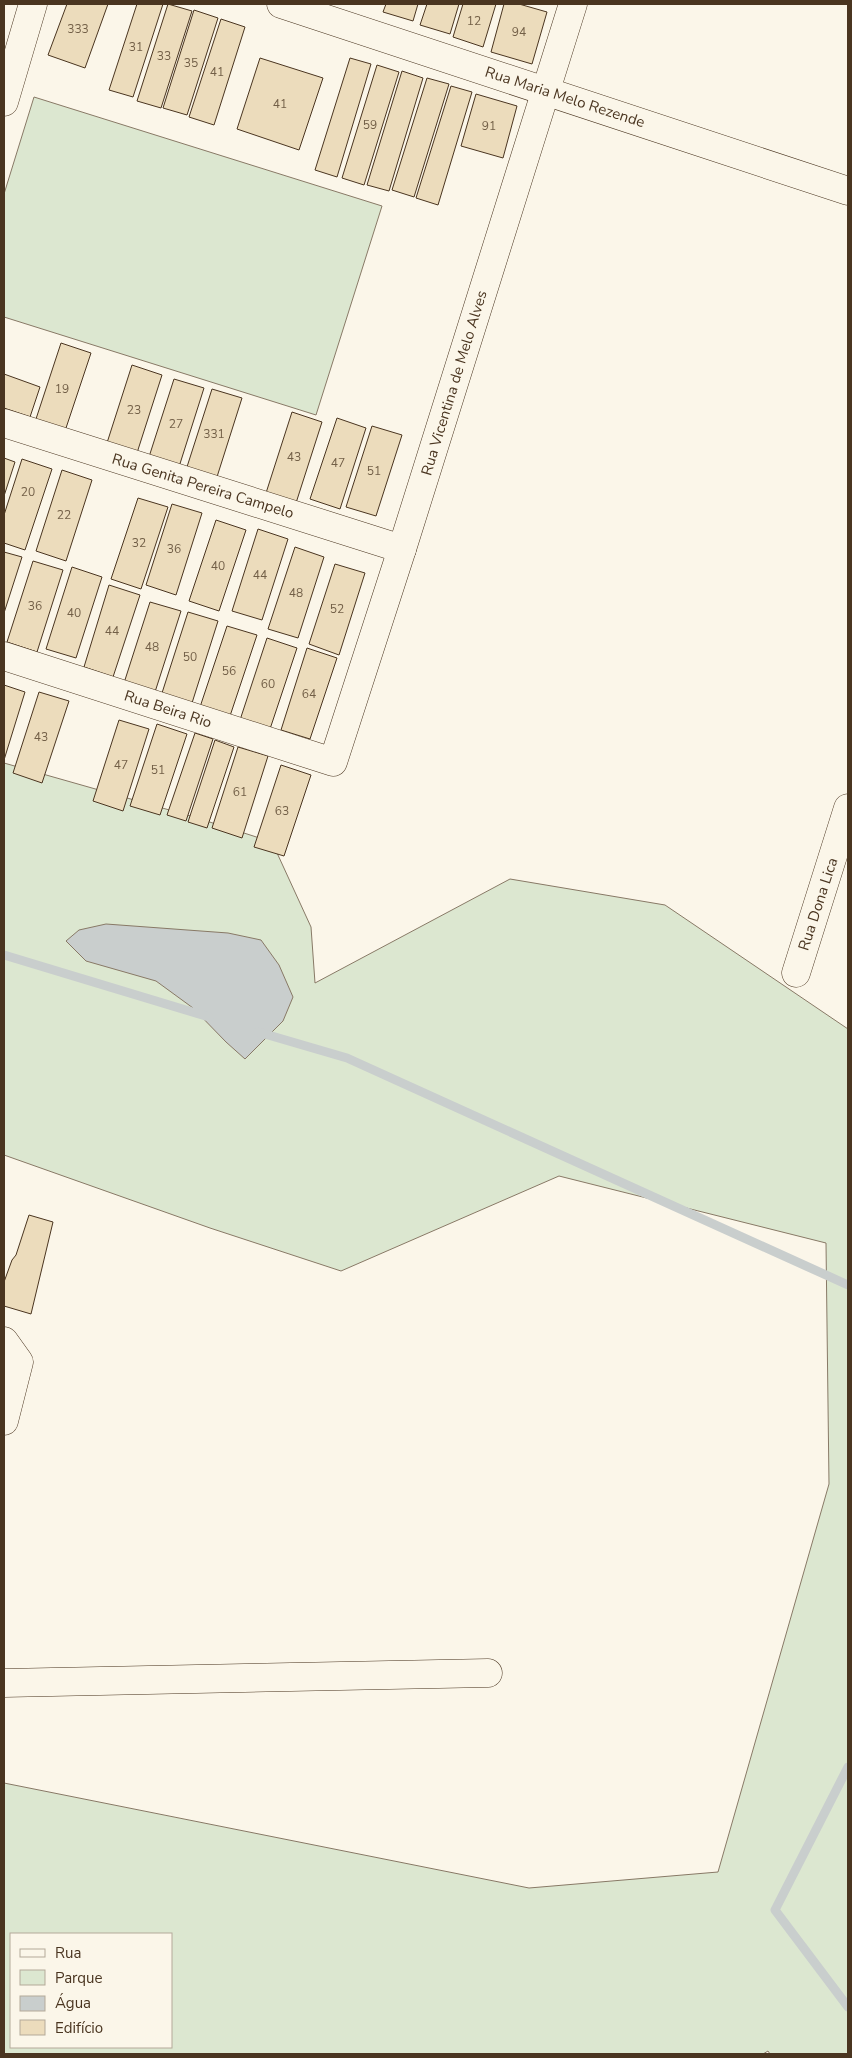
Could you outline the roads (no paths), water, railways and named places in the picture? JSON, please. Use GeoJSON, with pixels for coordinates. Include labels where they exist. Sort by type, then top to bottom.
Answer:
{"type":"FeatureCollection","features":[{"type":"Feature","properties":{"kind":"street"},"geometry":{"type":"LineString","coordinates":[[4,102],[34,4]]}},
{"type":"Feature","properties":{"kind":"street","name":"Rua Vicentina de Melo Alves"},"geometry":{"type":"LineString","coordinates":[[333,762],[402,549],[572,4]]}},
{"type":"Feature","properties":{"kind":"street","name":"Rua Maria Melo Rezende"},"geometry":{"type":"LineString","coordinates":[[294,6],[848,191]]}},
{"type":"Feature","properties":{"kind":"street","name":"Rua Genita Pereira Campelo"},"geometry":{"type":"LineString","coordinates":[[4,423],[402,549]]}},
{"type":"Feature","properties":{"kind":"street","name":"Rua Beira Rio"},"geometry":{"type":"LineString","coordinates":[[4,656],[333,762]]}},
{"type":"Feature","properties":{"kind":"street","name":"Rua Dona Lica"},"geometry":{"type":"LineString","coordinates":[[796,973],[847,815]]}},
{"type":"Feature","properties":{"kind":"street"},"geometry":{"type":"LineString","coordinates":[[4,1341],[19,1362],[4,1421]]}},
{"type":"Feature","properties":{"kind":"street"},"geometry":{"type":"LineString","coordinates":[[4,1683],[488,1672]]}},
{"type":"Feature","properties":{"kind":"water"},"geometry":{"type":"Polygon","coordinates":[[[106,924],[228,933],[261,940],[279,965],[293,997],[283,1021],[245,1059],[193,1008],[156,981],[86,961],[66,941],[79,930],[106,924]]]}},
{"type":"Feature","properties":{"kind":"waterway"},"geometry":{"type":"LineString","coordinates":[[4,955],[209,1017]]}},
{"type":"Feature","properties":{"kind":"waterway"},"geometry":{"type":"LineString","coordinates":[[258,1032],[347,1058],[848,1285]]}},
{"type":"Feature","properties":{"kind":"waterway"},"geometry":{"type":"LineString","coordinates":[[848,1767],[775,1910],[848,2007]]}}]}
